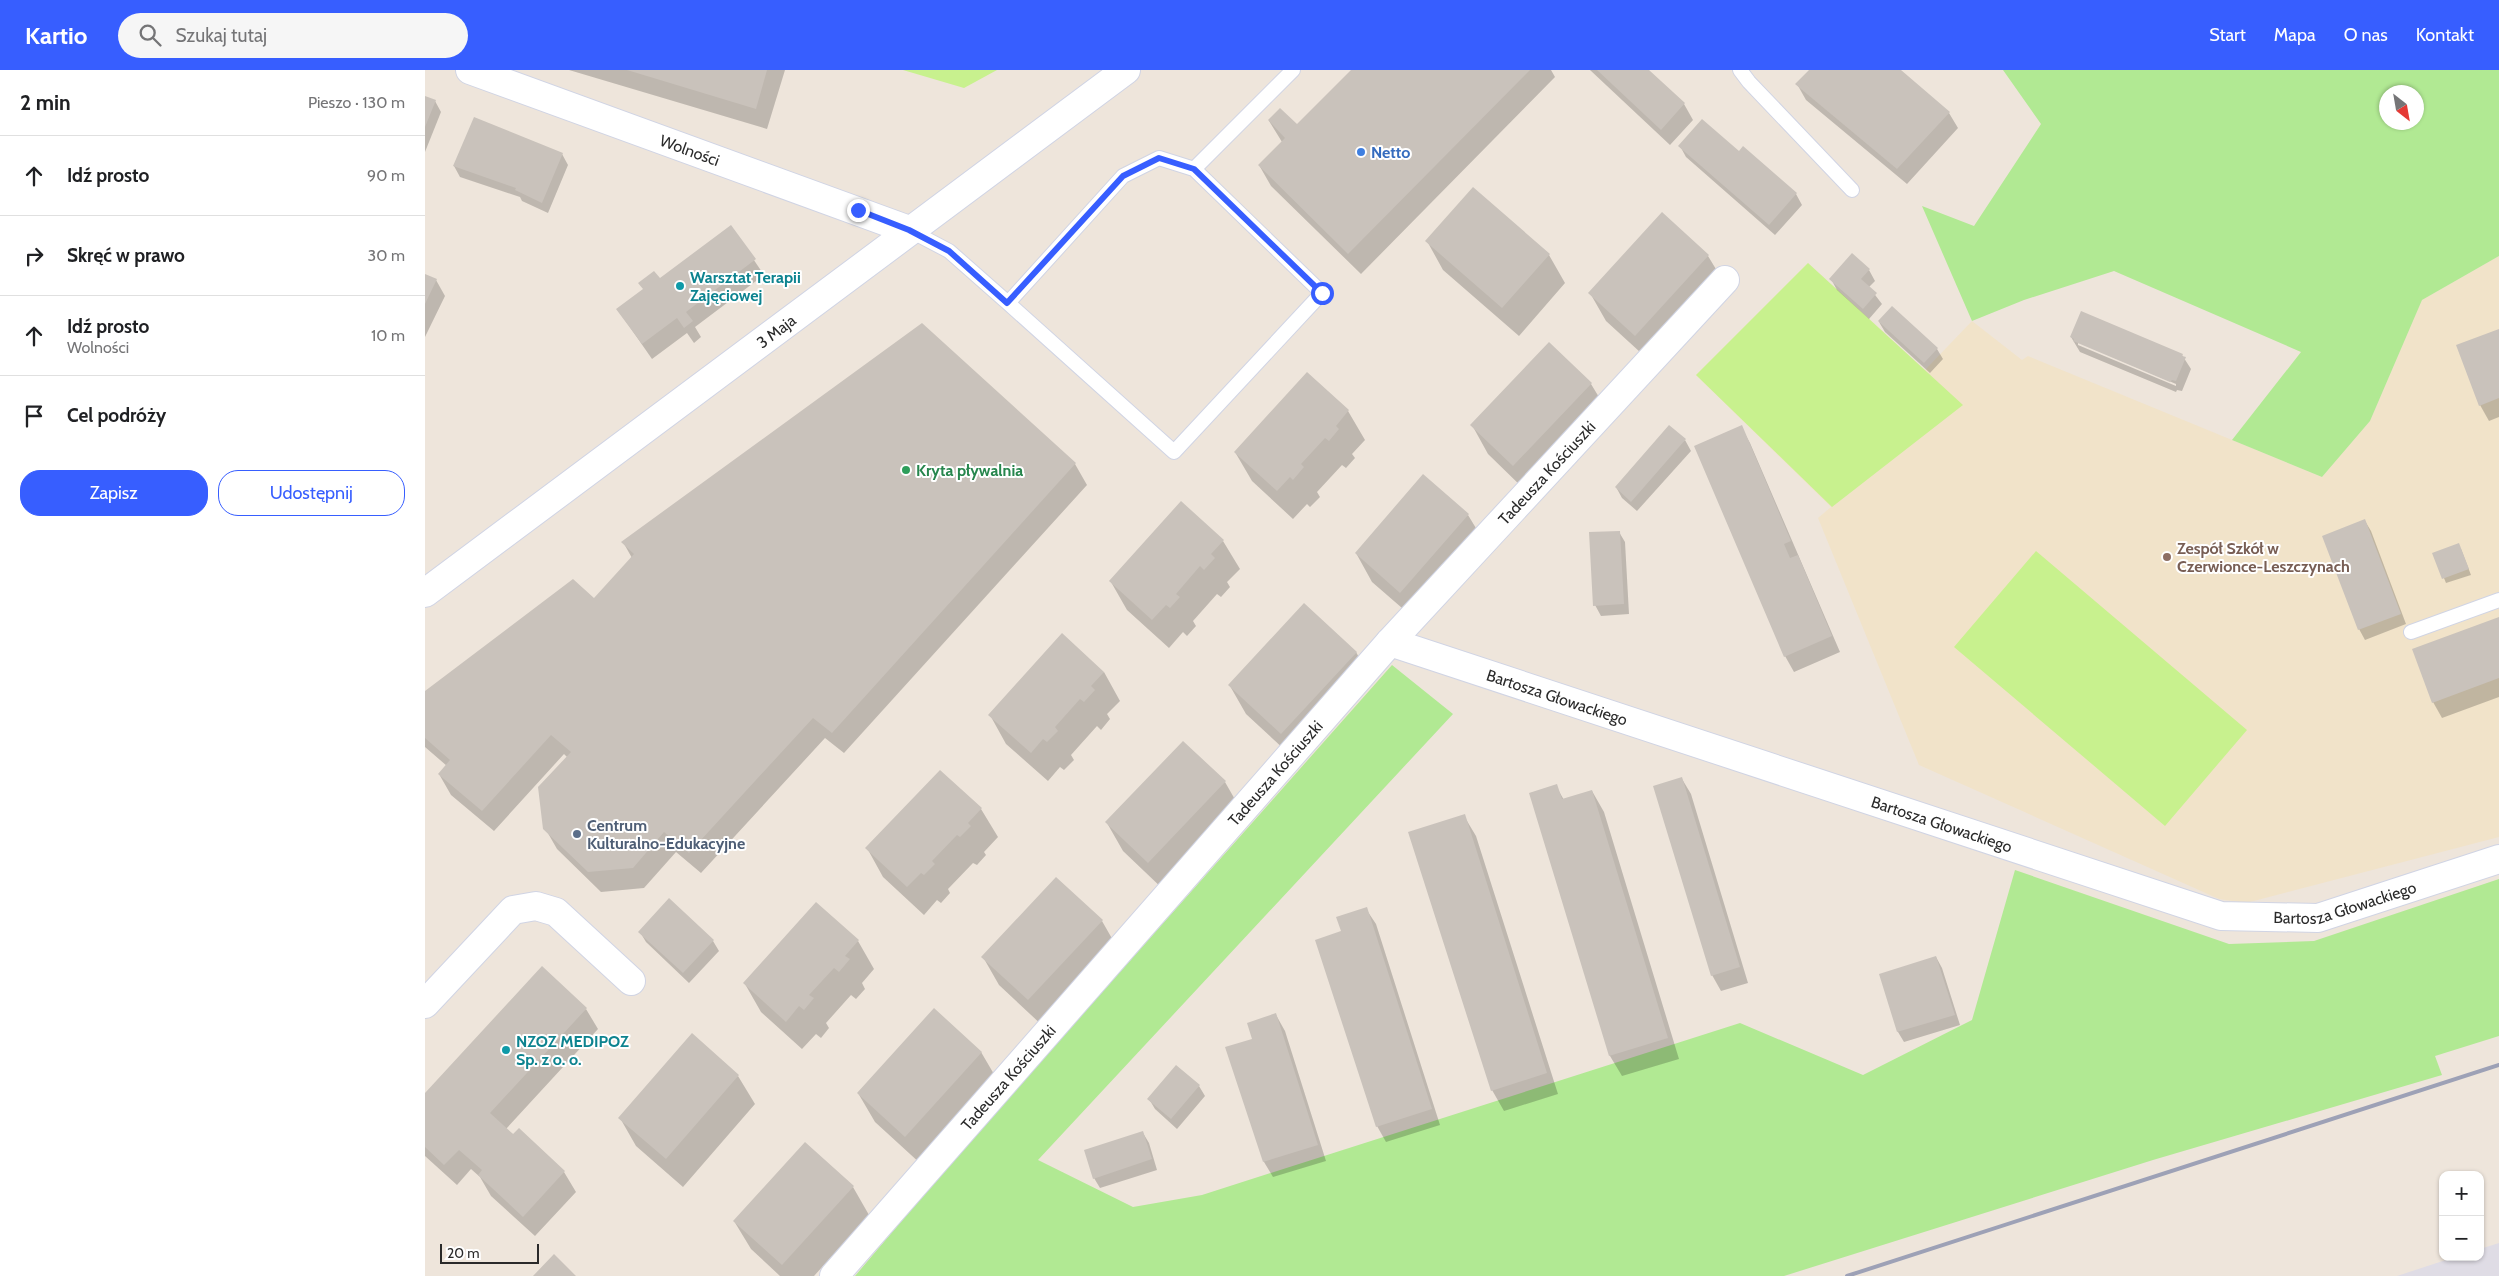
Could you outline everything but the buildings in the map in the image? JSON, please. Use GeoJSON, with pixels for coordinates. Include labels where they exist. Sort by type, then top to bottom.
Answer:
{"type":"FeatureCollection","features":[{"type":"Feature","properties":{"kind":"street","name":"Wolności"},"geometry":{"type":"LineString","coordinates":[[470,70],[909,230]]}},
{"type":"Feature","properties":{"kind":"street","name":"3 Maja"},"geometry":{"type":"LineString","coordinates":[[425,593],[909,230],[1126,70]]}},
{"type":"Feature","properties":{"kind":"street","name":"Tadeusza Kościuszki"},"geometry":{"type":"LineString","coordinates":[[833,1276],[1390,642],[1725,280]]}},
{"type":"Feature","properties":{"kind":"street","name":"Bartosza Głowackiego"},"geometry":{"type":"LineString","coordinates":[[1390,642],[2221,916],[2318,918],[2499,859]]}},
{"type":"Feature","properties":{"kind":"street"},"geometry":{"type":"LineString","coordinates":[[425,1004],[513,910],[536,906],[556,912],[631,981]]}},
{"type":"Feature","properties":{"kind":"lane"},"geometry":{"type":"LineString","coordinates":[[1194,169],[1293,70]]}},
{"type":"Feature","properties":{"kind":"lane"},"geometry":{"type":"LineString","coordinates":[[1740,70],[1749,82],[1852,190]]}},
{"type":"Feature","properties":{"kind":"lane"},"geometry":{"type":"LineString","coordinates":[[909,230],[949,251],[1007,303],[1174,452],[1322,293],[1194,169],[1159,158],[1123,176],[1007,303]]}},
{"type":"Feature","properties":{"kind":"lane"},"geometry":{"type":"LineString","coordinates":[[2411,632],[2499,600]]}},
{"type":"Feature","properties":{"kind":"shaded area","name":"Zespół Szkół w Czerwionce-Leszczynach"},"geometry":{"type":"Polygon","coordinates":[[[2499,256],[2499,837],[2246,903],[2219,899],[1919,765],[1818,518],[1831,507],[1696,375],[1808,263],[1925,370],[1972,321],[2022,360],[2028,356],[2322,477],[2370,421],[2422,300],[2499,256]]]}},
{"type":"Feature","properties":{"kind":"shaded area"},"geometry":{"type":"Polygon","coordinates":[[[2499,1243],[2499,1276],[2397,1276],[2443,1261],[2484,1261],[2484,1248],[2499,1243]]]}},
{"type":"Feature","properties":{"kind":"green space"},"geometry":{"type":"Polygon","coordinates":[[[903,70],[997,70],[964,88],[903,70]]]}},
{"type":"Feature","properties":{"kind":"green space"},"geometry":{"type":"Polygon","coordinates":[[[2003,70],[2499,70],[2499,256],[2422,300],[2370,421],[2322,477],[2232,440],[2301,352],[2114,271],[2024,300],[1972,321],[1922,206],[1974,226],[2041,124],[2003,70]]]}},
{"type":"Feature","properties":{"kind":"green space"},"geometry":{"type":"Polygon","coordinates":[[[1808,263],[1963,405],[1832,507],[1696,375],[1808,263]]]}},
{"type":"Feature","properties":{"kind":"green space"},"geometry":{"type":"Polygon","coordinates":[[[2036,551],[2247,730],[2165,826],[1954,647],[2036,551]]]}},
{"type":"Feature","properties":{"kind":"green space"},"geometry":{"type":"Polygon","coordinates":[[[1392,665],[1453,714],[1038,1160],[1133,1207],[1202,1195],[1740,1023],[1863,1075],[1972,1020],[2015,870],[2229,944],[2314,941],[2499,879],[2499,1036],[2435,1056],[2442,1075],[2153,1160],[1784,1276],[855,1276],[956,1157],[1392,665]]]}},
{"type":"Feature","properties":{"kind":"railway"},"geometry":{"type":"LineString","coordinates":[[1847,1276],[2499,1065]]}},
{"type":"Feature","properties":{"kind":"place","name":"Netto"},"geometry":{"type":"Point","coordinates":[1361,152]}},
{"type":"Feature","properties":{"kind":"place","name":"Warsztat Terapii Zajęciowej"},"geometry":{"type":"Point","coordinates":[680,286]}},
{"type":"Feature","properties":{"kind":"place","name":"Kryta pływalnia"},"geometry":{"type":"Point","coordinates":[906,470]}},
{"type":"Feature","properties":{"kind":"place","name":"Zespół Szkół w Czerwionce-Leszczynach"},"geometry":{"type":"Point","coordinates":[2167,557]}},
{"type":"Feature","properties":{"kind":"place","name":"Centrum Kulturalno-Edukacyjne"},"geometry":{"type":"Point","coordinates":[577,834]}},
{"type":"Feature","properties":{"kind":"place","name":"NZOZ MEDIPOZ Sp. z o. o."},"geometry":{"type":"Point","coordinates":[506,1050]}},
{"type":"Feature","properties":{"kind":"route"},"geometry":{"type":"LineString","coordinates":[[858,210],[909,230],[949,251],[991,286],[1007,303],[1123,176],[1159,158],[1194,169],[1322,293]]}}]}
